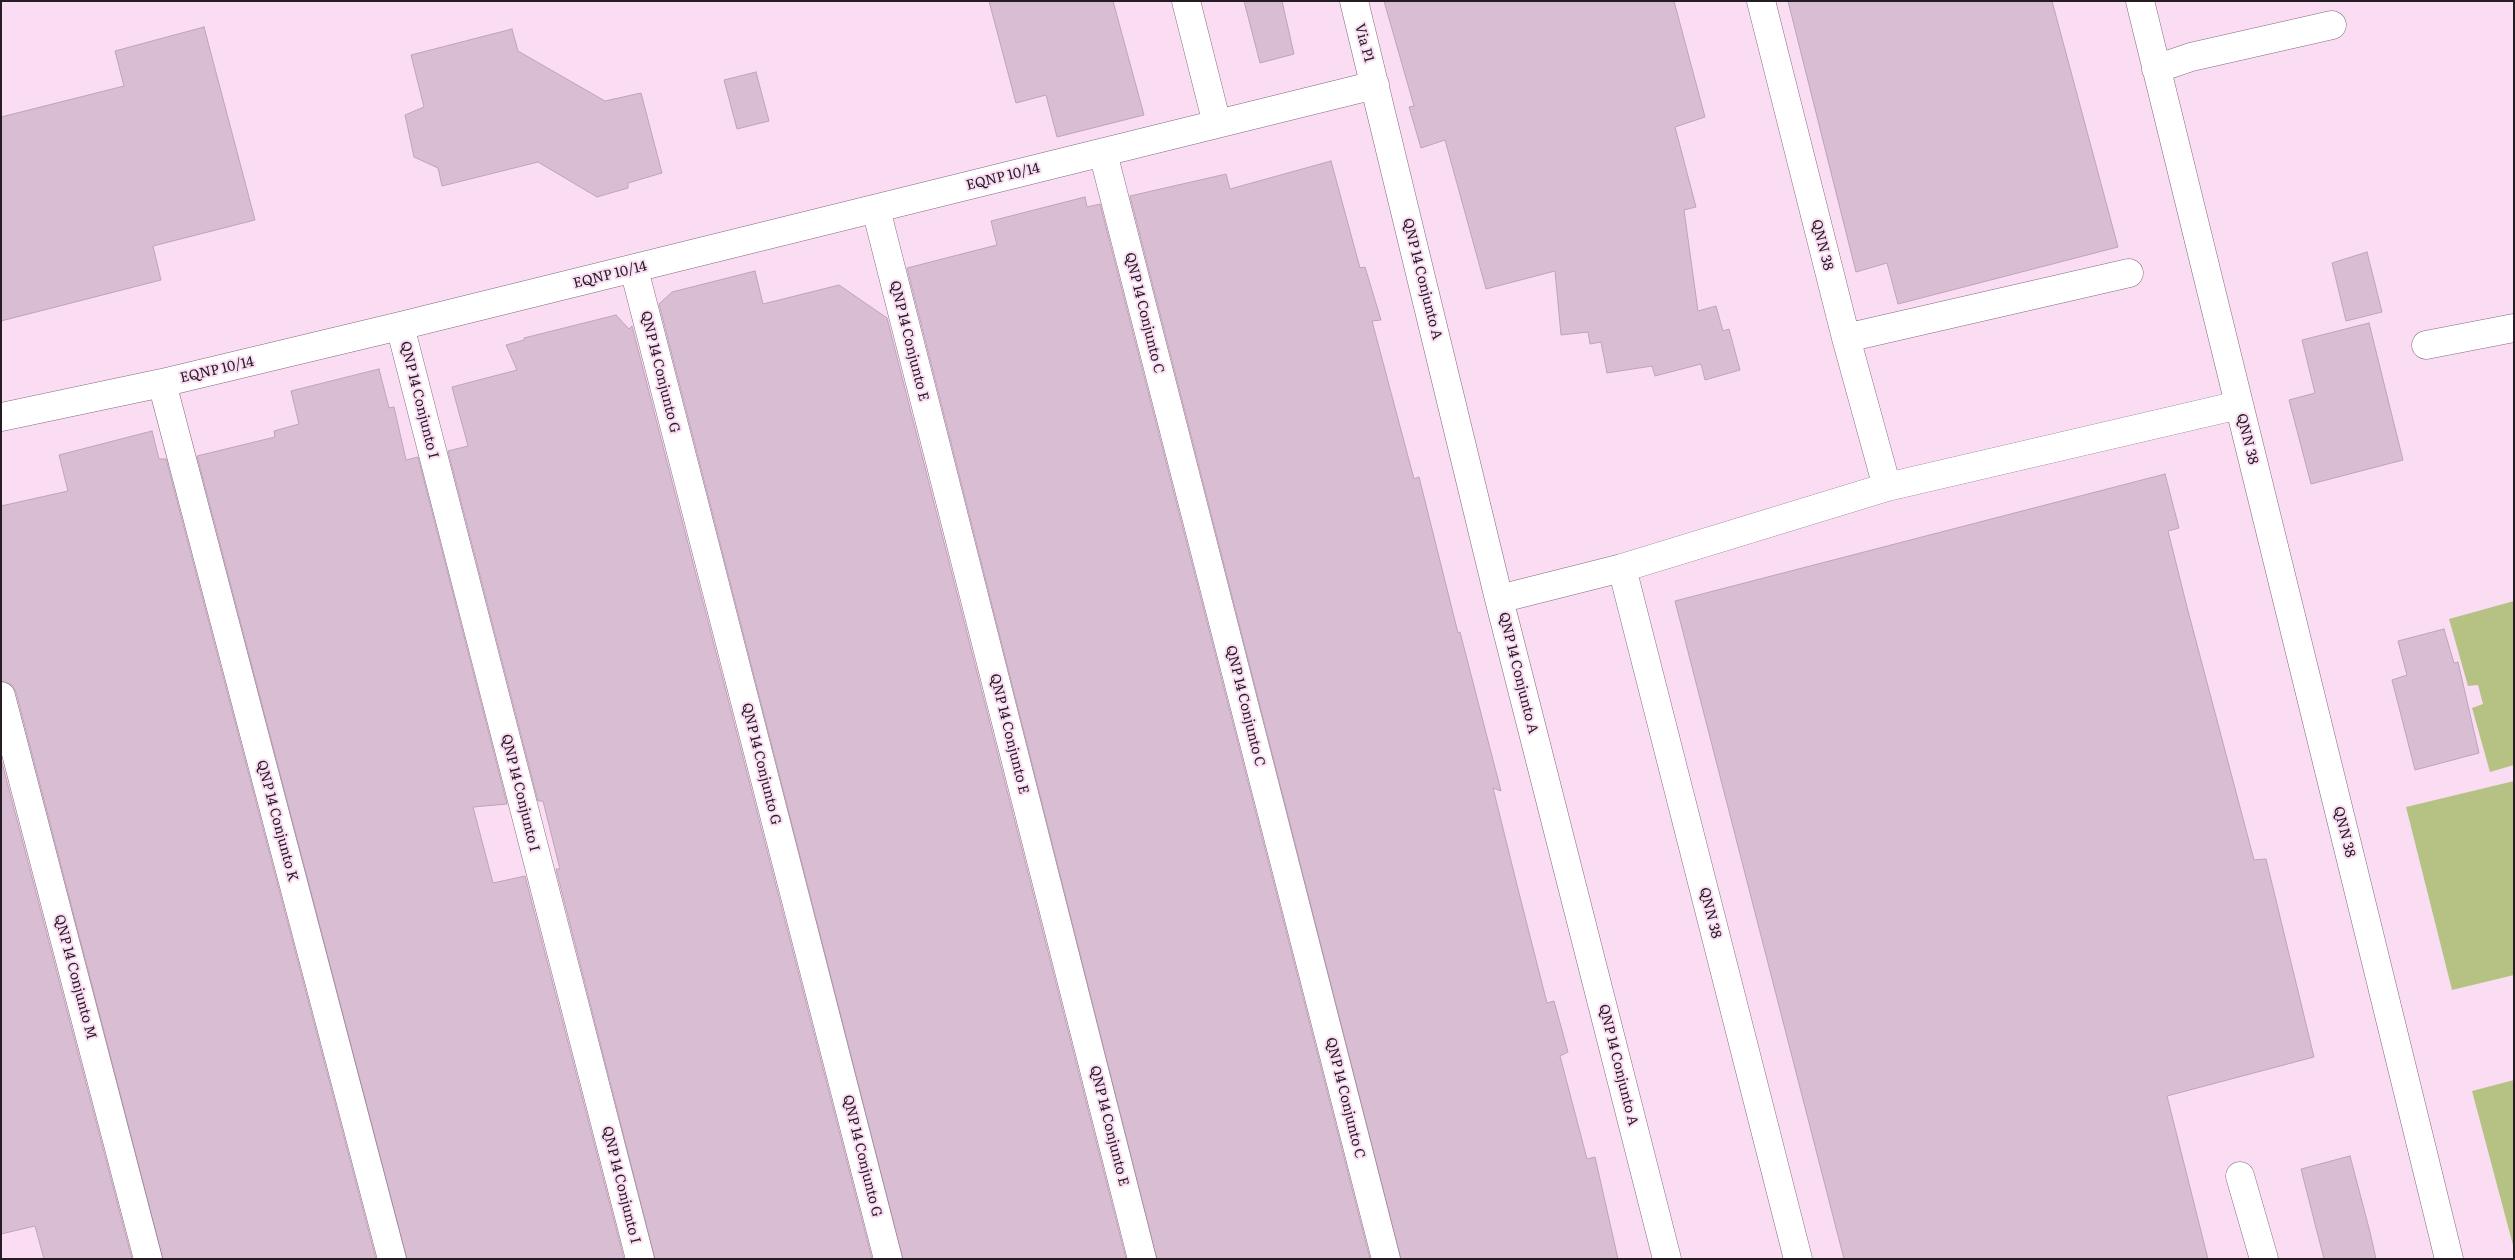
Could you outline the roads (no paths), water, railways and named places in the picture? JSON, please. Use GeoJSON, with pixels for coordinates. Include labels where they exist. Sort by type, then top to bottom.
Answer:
{"type":"FeatureCollection","features":[{"type":"Feature","properties":{"kind":"street"},"geometry":{"type":"LineString","coordinates":[[1186,1],[1217,124]]}},
{"type":"Feature","properties":{"kind":"street","name":"Via P1"},"geometry":{"type":"LineString","coordinates":[[1354,1],[1376,85]]}},
{"type":"Feature","properties":{"kind":"street","name":"QNN 38"},"geometry":{"type":"LineString","coordinates":[[1761,1],[1846,338],[1887,487]]}},
{"type":"Feature","properties":{"kind":"street","name":"QNN 38"},"geometry":{"type":"LineString","coordinates":[[2140,1],[2449,1259]]}},
{"type":"Feature","properties":{"kind":"street"},"geometry":{"type":"LineString","coordinates":[[2156,69],[2191,57],[2332,25]]}},
{"type":"Feature","properties":{"kind":"street","name":"EQNP 10/14"},"geometry":{"type":"LineString","coordinates":[[1,417],[162,383],[400,326],[1376,85]]}},
{"type":"Feature","properties":{"kind":"street","name":"QNP 14 Conjunto A"},"geometry":{"type":"LineString","coordinates":[[1376,85],[1499,598],[1667,1259]]}},
{"type":"Feature","properties":{"kind":"street","name":"QNP 14 Conjunto C"},"geometry":{"type":"LineString","coordinates":[[1103,153],[1386,1259]]}},
{"type":"Feature","properties":{"kind":"street","name":"QNP 14 Conjunto E"},"geometry":{"type":"LineString","coordinates":[[876,209],[1142,1259]]}},
{"type":"Feature","properties":{"kind":"street","name":"QNP 14 Conjunto G"},"geometry":{"type":"LineString","coordinates":[[634,269],[888,1259]]}},
{"type":"Feature","properties":{"kind":"street"},"geometry":{"type":"LineString","coordinates":[[1846,338],[2128,273]]}},
{"type":"Feature","properties":{"kind":"street","name":"QNP 14 Conjunto I"},"geometry":{"type":"LineString","coordinates":[[400,326],[640,1259]]}},
{"type":"Feature","properties":{"kind":"street"},"geometry":{"type":"LineString","coordinates":[[2426,345],[2514,328]]}},
{"type":"Feature","properties":{"kind":"street","name":"QNP 14 Conjunto K"},"geometry":{"type":"LineString","coordinates":[[162,383],[392,1259]]}},
{"type":"Feature","properties":{"kind":"street","name":"QNN 38"},"geometry":{"type":"LineString","coordinates":[[1499,598],[1622,568],[1887,487],[2239,405]]}},
{"type":"Feature","properties":{"kind":"street","name":"QNN 38"},"geometry":{"type":"LineString","coordinates":[[1622,568],[1798,1259]]}},
{"type":"Feature","properties":{"kind":"street","name":"QNP 14 Conjunto M"},"geometry":{"type":"LineString","coordinates":[[1,696],[148,1259]]}},
{"type":"Feature","properties":{"kind":"street"},"geometry":{"type":"LineString","coordinates":[[2240,1176],[2264,1259]]}}]}
